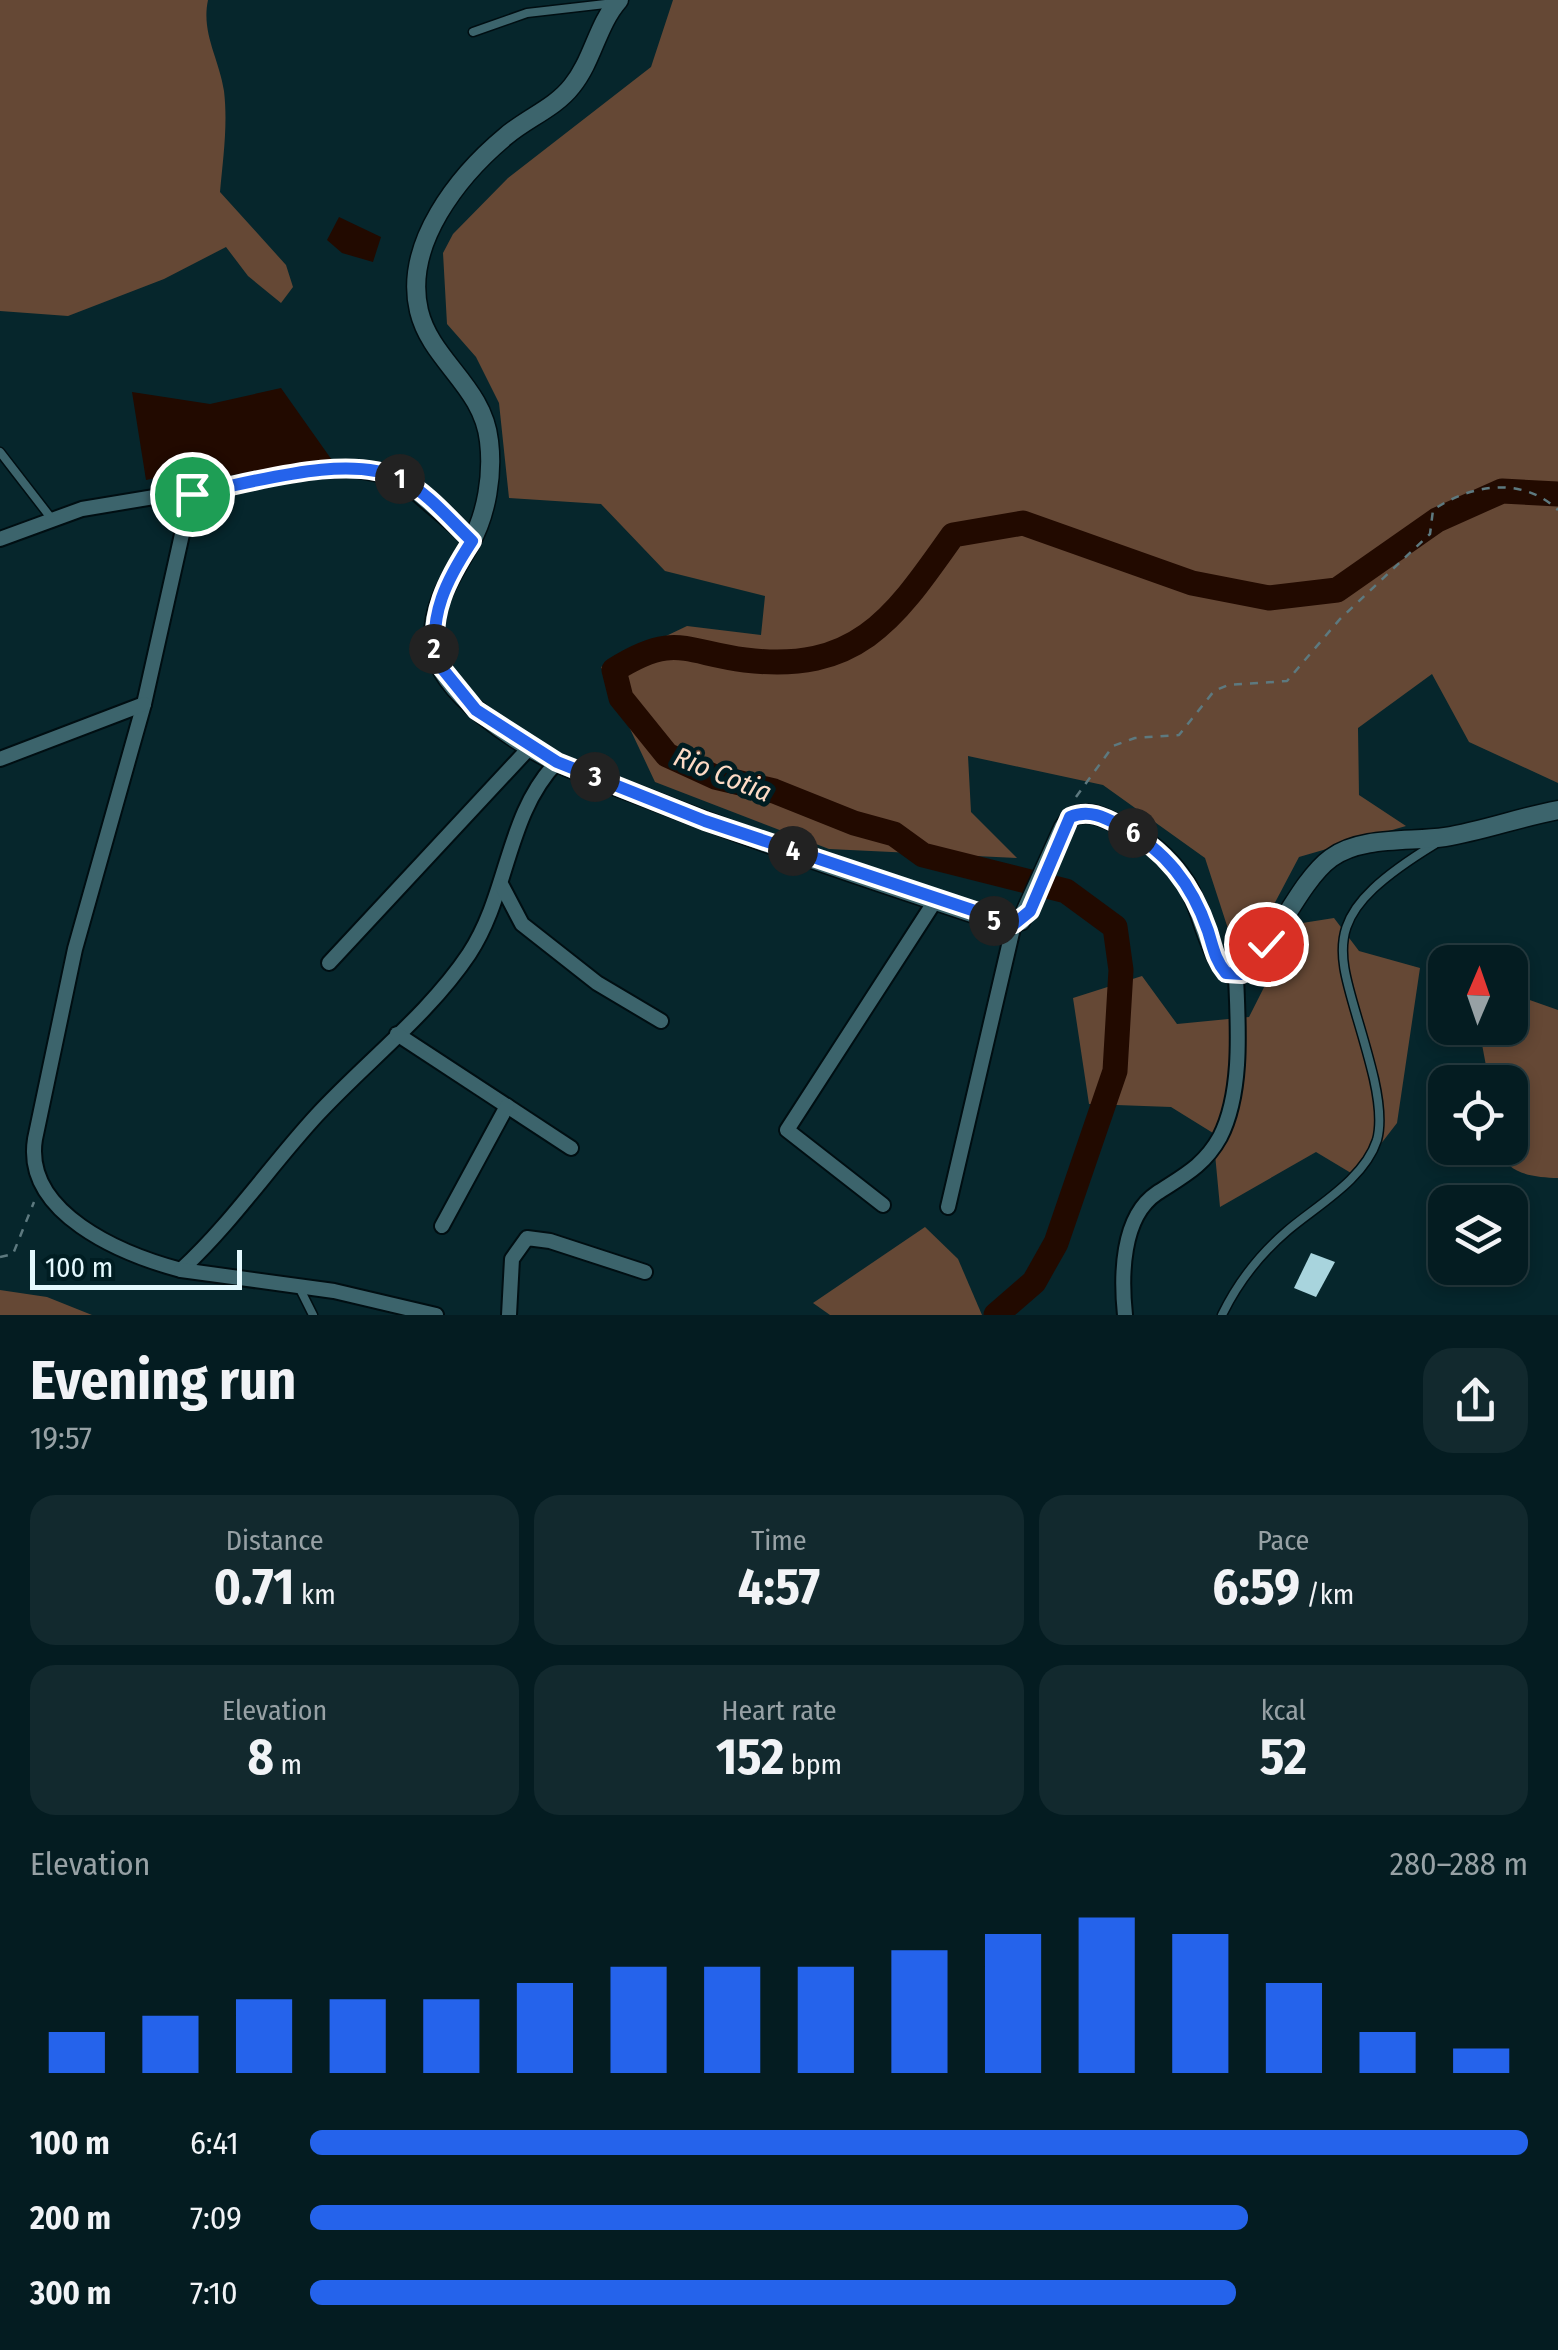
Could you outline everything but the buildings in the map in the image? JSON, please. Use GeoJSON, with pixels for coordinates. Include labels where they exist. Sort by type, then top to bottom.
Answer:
{"type":"FeatureCollection","features":[{"type":"Feature","properties":{"kind":"street"},"geometry":{"type":"LineString","coordinates":[[617,2],[572,87],[508,134],[467,173],[450,194],[422,254],[418,306],[426,334],[477,398],[489,439],[488,487],[472,541],[444,588],[438,607],[437,662],[476,710],[557,762],[705,821],[935,901],[1014,924],[1021,921],[1036,898],[1070,817],[1091,813],[1144,839],[1177,870],[1197,902],[1217,963],[1236,976]]}},
{"type":"Feature","properties":{"kind":"street"},"geometry":{"type":"LineString","coordinates":[[0,538],[82,509],[192,494],[311,471],[375,472],[399,478],[472,541]]}},
{"type":"Feature","properties":{"kind":"street"},"geometry":{"type":"LineString","coordinates":[[192,494],[144,704],[57,1028],[32,1159],[40,1187],[102,1238],[181,1270],[298,1285],[436,1315]]}},
{"type":"Feature","properties":{"kind":"street"},"geometry":{"type":"LineString","coordinates":[[0,759],[144,704]]}},
{"type":"Feature","properties":{"kind":"street"},"geometry":{"type":"LineString","coordinates":[[329,963],[532,746]]}},
{"type":"Feature","properties":{"kind":"street"},"geometry":{"type":"LineString","coordinates":[[181,1270],[211,1243],[315,1117],[468,956],[502,886],[522,808],[557,762]]}},
{"type":"Feature","properties":{"kind":"street"},"geometry":{"type":"LineString","coordinates":[[1236,976],[1254,965],[1301,887],[1336,854],[1370,844],[1448,836],[1558,810]]}},
{"type":"Feature","properties":{"kind":"street"},"geometry":{"type":"LineString","coordinates":[[502,886],[522,924],[597,982],[661,1021]]}},
{"type":"Feature","properties":{"kind":"street"},"geometry":{"type":"LineString","coordinates":[[883,1205],[786,1130],[935,901]]}},
{"type":"Feature","properties":{"kind":"street"},"geometry":{"type":"LineString","coordinates":[[948,1206],[1014,924]]}},
{"type":"Feature","properties":{"kind":"street"},"geometry":{"type":"LineString","coordinates":[[1125,1315],[1126,1254],[1139,1210],[1154,1195],[1206,1160],[1229,1112],[1234,1080],[1236,976]]}},
{"type":"Feature","properties":{"kind":"street"},"geometry":{"type":"LineString","coordinates":[[397,1034],[571,1148]]}},
{"type":"Feature","properties":{"kind":"street"},"geometry":{"type":"LineString","coordinates":[[442,1226],[507,1106]]}},
{"type":"Feature","properties":{"kind":"street"},"geometry":{"type":"LineString","coordinates":[[508,1315],[512,1258],[527,1238],[550,1241],[645,1272]]}},
{"type":"Feature","properties":{"kind":"lane"},"geometry":{"type":"LineString","coordinates":[[472,32],[528,13],[617,2]]}},
{"type":"Feature","properties":{"kind":"lane"},"geometry":{"type":"LineString","coordinates":[[0,452],[51,518]]}},
{"type":"Feature","properties":{"kind":"lane"},"geometry":{"type":"LineString","coordinates":[[1222,1315],[1262,1254],[1344,1184],[1377,1140],[1376,1089],[1342,973],[1341,938],[1358,903],[1375,886],[1448,836]]}},
{"type":"Feature","properties":{"kind":"lane"},"geometry":{"type":"LineString","coordinates":[[298,1285],[313,1315]]}},
{"type":"Feature","properties":{"kind":"path"},"geometry":{"type":"LineString","coordinates":[[1091,813],[1076,797],[1113,746],[1135,738],[1179,735],[1214,691],[1228,685],[1287,681],[1340,619],[1430,534],[1433,510],[1448,500],[1506,484],[1558,510]]}},
{"type":"Feature","properties":{"kind":"path"},"geometry":{"type":"LineString","coordinates":[[0,1257],[14,1254],[40,1187]]}},
{"type":"Feature","properties":{"kind":"shaded area"},"geometry":{"type":"Polygon","coordinates":[[[0,0],[208,0],[209,35],[225,104],[220,192],[286,265],[293,287],[281,303],[248,276],[226,247],[164,279],[68,316],[0,311],[0,0]]]}},
{"type":"Feature","properties":{"kind":"shaded area"},"geometry":{"type":"Polygon","coordinates":[[[673,0],[1558,0],[1558,783],[1469,742],[1432,674],[1358,728],[1359,795],[1406,826],[1299,857],[1251,948],[1232,941],[1205,858],[1103,785],[968,756],[971,812],[1017,858],[829,849],[655,782],[601,667],[687,626],[761,635],[765,596],[665,571],[601,504],[509,498],[499,403],[476,357],[447,324],[443,253],[453,234],[508,178],[651,67],[673,0]]]}},
{"type":"Feature","properties":{"kind":"shaded area"},"geometry":{"type":"Polygon","coordinates":[[[339,217],[381,237],[373,262],[342,253],[327,240],[339,217]]]}},
{"type":"Feature","properties":{"kind":"shaded area"},"geometry":{"type":"Polygon","coordinates":[[[281,388],[334,463],[196,481],[171,475],[146,480],[132,392],[210,404],[281,388]]]}},
{"type":"Feature","properties":{"kind":"shaded area"},"geometry":{"type":"Polygon","coordinates":[[[1334,918],[1359,951],[1420,968],[1397,1123],[1356,1176],[1316,1152],[1220,1207],[1213,1133],[1171,1107],[1089,1104],[1073,998],[1142,976],[1177,1024],[1249,1017],[1296,924],[1334,918]]]}},
{"type":"Feature","properties":{"kind":"shaded area"},"geometry":{"type":"Polygon","coordinates":[[[1528,999],[1558,1010],[1558,1178],[1531,1175],[1509,1165],[1528,1165],[1528,1065],[1486,1065],[1482,1045],[1528,1045],[1528,999]]]}},
{"type":"Feature","properties":{"kind":"shaded area"},"geometry":{"type":"Polygon","coordinates":[[[925,1227],[958,1259],[982,1315],[830,1315],[813,1303],[925,1227]]]}},
{"type":"Feature","properties":{"kind":"shaded area"},"geometry":{"type":"Polygon","coordinates":[[[0,1290],[47,1297],[92,1315],[0,1315],[0,1290]]]}},
{"type":"Feature","properties":{"kind":"waterway","name":"Rio Cotia"},"geometry":{"type":"LineString","coordinates":[[996,1315],[1034,1282],[1056,1243],[1115,1071],[1121,970],[1115,927],[1066,891],[923,855],[894,834],[854,823],[774,791],[715,777],[667,755],[621,698],[614,670],[634,658],[666,648],[784,662],[817,658],[845,648],[870,634],[891,614],[953,535],[1023,523],[1192,583],[1269,598],[1337,590],[1437,520],[1502,491],[1558,494]]}},
{"type":"Feature","properties":{"kind":"route"},"geometry":{"type":"LineString","coordinates":[[192,494],[311,471],[352,470],[399,478],[418,491],[472,541],[454,568],[438,607],[434,628],[437,662],[476,710],[557,762],[705,821],[1014,924],[1030,911],[1070,817],[1091,813],[1144,839],[1177,870],[1197,902],[1217,963],[1226,973],[1242,974],[1254,965],[1266,944]]}}]}
